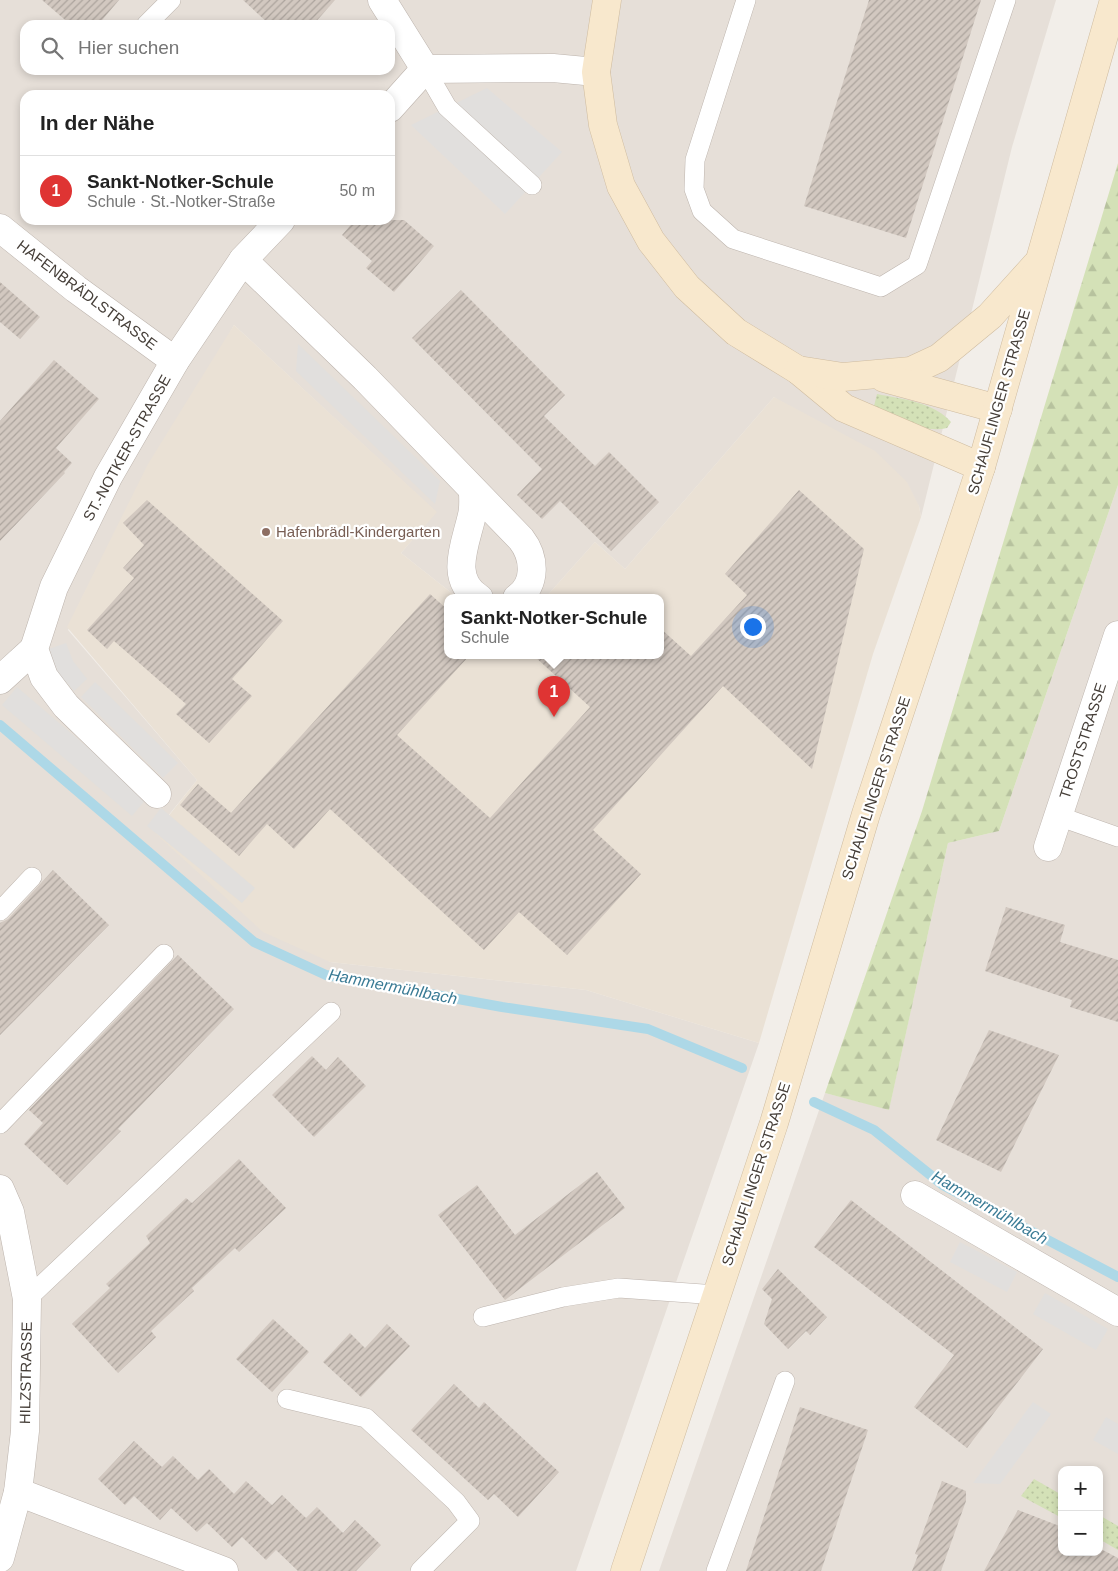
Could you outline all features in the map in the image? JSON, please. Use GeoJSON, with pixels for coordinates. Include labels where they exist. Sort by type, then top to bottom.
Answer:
{"type":"FeatureCollection","features":[{"type":"Feature","properties":{"kind":"main road"},"geometry":{"type":"LineString","coordinates":[[606,0],[596,72],[603,125],[621,186],[651,241],[687,287],[736,332],[798,370],[844,408],[981,468]]}},
{"type":"Feature","properties":{"kind":"main road","name":"SCHAUFLINGER STRASSE"},"geometry":{"type":"LineString","coordinates":[[625,1571],[777,1115],[866,814],[981,468],[1114,0]]}},
{"type":"Feature","properties":{"kind":"main road"},"geometry":{"type":"LineString","coordinates":[[798,370],[843,376],[911,371],[939,358],[990,316],[1039,262]]}},
{"type":"Feature","properties":{"kind":"main road"},"geometry":{"type":"LineString","coordinates":[[873,374],[998,409]]}},
{"type":"Feature","properties":{"kind":"street"},"geometry":{"type":"LineString","coordinates":[[382,0],[394,20]]}},
{"type":"Feature","properties":{"kind":"street"},"geometry":{"type":"LineString","coordinates":[[395,21],[425,69]]}},
{"type":"Feature","properties":{"kind":"street"},"geometry":{"type":"LineString","coordinates":[[395,102],[425,69],[554,68],[596,72]]}},
{"type":"Feature","properties":{"kind":"street","name":"ST.-NOTKER-STRASSE"},"geometry":{"type":"LineString","coordinates":[[0,680],[34,649],[54,587],[108,478],[175,361],[243,260],[276,225]]}},
{"type":"Feature","properties":{"kind":"street","name":"HAFENBRÄDLSTRASSE"},"geometry":{"type":"LineString","coordinates":[[0,228],[76,289],[175,361]]}},
{"type":"Feature","properties":{"kind":"street"},"geometry":{"type":"LineString","coordinates":[[243,260],[365,378],[521,539],[530,554],[531,578],[523,594]]}},
{"type":"Feature","properties":{"kind":"street"},"geometry":{"type":"LineString","coordinates":[[473,491],[473,512],[463,550],[461,576],[467,588],[474,594]]}},
{"type":"Feature","properties":{"kind":"street","name":"TROSTSTRASSE"},"geometry":{"type":"LineString","coordinates":[[1048,847],[1118,634]]}},
{"type":"Feature","properties":{"kind":"street"},"geometry":{"type":"LineString","coordinates":[[34,649],[44,677],[66,706],[157,794]]}},
{"type":"Feature","properties":{"kind":"street","name":"HILZSTRASSE"},"geometry":{"type":"LineString","coordinates":[[0,1189],[10,1212],[27,1299],[25,1431],[18,1492],[0,1558]]}},
{"type":"Feature","properties":{"kind":"street"},"geometry":{"type":"LineString","coordinates":[[915,1195],[1118,1312]]}},
{"type":"Feature","properties":{"kind":"street"},"geometry":{"type":"LineString","coordinates":[[18,1492],[224,1571]]}},
{"type":"Feature","properties":{"kind":"lane"},"geometry":{"type":"LineString","coordinates":[[151,20],[171,0]]}},
{"type":"Feature","properties":{"kind":"lane"},"geometry":{"type":"LineString","coordinates":[[746,0],[695,160],[694,189],[702,212],[733,240],[881,287],[917,265],[1006,0]]}},
{"type":"Feature","properties":{"kind":"lane"},"geometry":{"type":"LineString","coordinates":[[425,69],[447,107],[532,185]]}},
{"type":"Feature","properties":{"kind":"lane"},"geometry":{"type":"LineString","coordinates":[[1058,816],[1118,837]]}},
{"type":"Feature","properties":{"kind":"lane"},"geometry":{"type":"LineString","coordinates":[[0,911],[32,877]]}},
{"type":"Feature","properties":{"kind":"lane"},"geometry":{"type":"LineString","coordinates":[[0,1124],[164,954]]}},
{"type":"Feature","properties":{"kind":"lane"},"geometry":{"type":"LineString","coordinates":[[27,1299],[330,1012]]}},
{"type":"Feature","properties":{"kind":"lane"},"geometry":{"type":"LineString","coordinates":[[483,1317],[563,1297],[619,1288],[717,1295]]}},
{"type":"Feature","properties":{"kind":"lane"},"geometry":{"type":"LineString","coordinates":[[716,1571],[785,1381]]}},
{"type":"Feature","properties":{"kind":"lane"},"geometry":{"type":"LineString","coordinates":[[287,1398],[366,1418],[456,1502],[470,1520],[420,1571]]}},
{"type":"Feature","properties":{"kind":"shaded area"},"geometry":{"type":"Polygon","coordinates":[[[0,0],[1056,0],[1012,147],[921,517],[919,506],[774,397],[625,569],[595,542],[549,594],[453,594],[401,553],[436,512],[234,325],[68,630],[197,780],[155,832],[330,962],[586,990],[759,1043],[576,1571],[0,1571],[0,0]]]}},
{"type":"Feature","properties":{"kind":"shaded area"},"geometry":{"type":"Polygon","coordinates":[[[487,88],[562,152],[505,214],[411,125],[487,88]]]}},
{"type":"Feature","properties":{"kind":"shaded area"},"geometry":{"type":"Polygon","coordinates":[[[234,325],[437,512],[401,553],[453,594],[444,594],[444,659],[664,659],[664,594],[549,594],[595,542],[625,569],[774,397],[875,451],[907,482],[919,506],[921,517],[873,654],[759,1043],[586,990],[330,962],[263,932],[155,833],[197,780],[67,627],[148,464],[234,325]]]}},
{"type":"Feature","properties":{"kind":"shaded area"},"geometry":{"type":"Polygon","coordinates":[[[298,344],[440,481],[435,504],[296,371],[298,344]]]}},
{"type":"Feature","properties":{"kind":"shaded area"},"geometry":{"type":"Polygon","coordinates":[[[1118,485],[1118,1571],[659,1571],[825,1093],[889,1109],[948,843],[999,831],[1118,485]]]}},
{"type":"Feature","properties":{"kind":"shaded area"},"geometry":{"type":"Polygon","coordinates":[[[66,643],[73,661],[87,679],[74,691],[58,673],[49,649],[66,643]]]}},
{"type":"Feature","properties":{"kind":"shaded area"},"geometry":{"type":"Polygon","coordinates":[[[95,682],[178,763],[163,778],[81,697],[95,682]]]}},
{"type":"Feature","properties":{"kind":"shaded area"},"geometry":{"type":"Polygon","coordinates":[[[17,687],[147,798],[132,816],[2,705],[17,687]]]}},
{"type":"Feature","properties":{"kind":"shaded area"},"geometry":{"type":"Polygon","coordinates":[[[161,808],[255,888],[242,903],[147,826],[161,808]]]}},
{"type":"Feature","properties":{"kind":"shaded area"},"geometry":{"type":"Polygon","coordinates":[[[960,1242],[1017,1272],[1007,1292],[950,1262],[960,1242]]]}},
{"type":"Feature","properties":{"kind":"shaded area"},"geometry":{"type":"Polygon","coordinates":[[[1045,1293],[1108,1329],[1096,1350],[1033,1314],[1045,1293]]]}},
{"type":"Feature","properties":{"kind":"shaded area"},"geometry":{"type":"Polygon","coordinates":[[[1033,1402],[1051,1414],[1000,1484],[973,1483],[1033,1402]]]}},
{"type":"Feature","properties":{"kind":"shaded area"},"geometry":{"type":"Polygon","coordinates":[[[1106,1417],[1118,1424],[1118,1454],[1093,1440],[1106,1417]]]}},
{"type":"Feature","properties":{"kind":"green space"},"geometry":{"type":"Polygon","coordinates":[[[1118,163],[1118,485],[999,831],[948,843],[889,1110],[825,1093],[922,811],[1118,163]]]}},
{"type":"Feature","properties":{"kind":"green space"},"geometry":{"type":"Polygon","coordinates":[[[877,394],[917,402],[936,410],[951,422],[947,428],[928,429],[919,427],[874,406],[877,394]]]}},
{"type":"Feature","properties":{"kind":"green space"},"geometry":{"type":"Polygon","coordinates":[[[1034,1479],[1058,1493],[1058,1516],[1021,1496],[1034,1479]]]}},
{"type":"Feature","properties":{"kind":"green space"},"geometry":{"type":"Polygon","coordinates":[[[1103,1517],[1118,1526],[1118,1550],[1103,1541],[1103,1517]]]}},
{"type":"Feature","properties":{"kind":"building"},"geometry":{"type":"Polygon","coordinates":[[[42,0],[119,0],[102,20],[65,20],[42,0]]]}},
{"type":"Feature","properties":{"kind":"building"},"geometry":{"type":"Polygon","coordinates":[[[243,0],[335,0],[317,20],[265,20],[243,0]]]}},
{"type":"Feature","properties":{"kind":"building"},"geometry":{"type":"Polygon","coordinates":[[[869,0],[981,0],[906,238],[804,206],[869,0]]]}},
{"type":"Feature","properties":{"kind":"building"},"geometry":{"type":"Polygon","coordinates":[[[395,220],[404,220],[434,246],[394,292],[366,268],[372,261],[342,235],[351,225],[395,225],[395,220]]]}},
{"type":"Feature","properties":{"kind":"building"},"geometry":{"type":"Polygon","coordinates":[[[0,282],[40,317],[20,339],[0,322],[0,282]]]}},
{"type":"Feature","properties":{"kind":"building"},"geometry":{"type":"Polygon","coordinates":[[[461,290],[565,395],[544,416],[595,466],[609,452],[659,502],[611,551],[560,501],[542,519],[517,495],[542,469],[412,338],[461,290]]]}},
{"type":"Feature","properties":{"kind":"building"},"geometry":{"type":"Polygon","coordinates":[[[54,360],[99,399],[56,448],[72,463],[65,473],[0,541],[0,421],[54,360]]]}},
{"type":"Feature","properties":{"kind":"building"},"geometry":{"type":"Polygon","coordinates":[[[799,490],[864,549],[812,769],[723,686],[593,830],[641,874],[567,955],[519,912],[484,950],[330,809],[294,849],[267,824],[239,856],[180,805],[198,784],[231,813],[430,594],[444,606],[444,659],[466,659],[397,735],[490,818],[590,707],[537,659],[664,659],[664,632],[691,656],[747,595],[725,574],[799,490]]]}},
{"type":"Feature","properties":{"kind":"building"},"geometry":{"type":"Polygon","coordinates":[[[147,500],[283,621],[232,679],[252,696],[209,743],[176,714],[186,704],[114,641],[107,649],[87,630],[134,578],[123,568],[144,545],[123,523],[147,500]]]}},
{"type":"Feature","properties":{"kind":"building"},"geometry":{"type":"Polygon","coordinates":[[[53,870],[109,925],[0,1035],[0,923],[8,919],[53,870]]]}},
{"type":"Feature","properties":{"kind":"building"},"geometry":{"type":"Polygon","coordinates":[[[1006,907],[1065,925],[1060,942],[1118,960],[1118,1022],[1070,1007],[1072,1000],[985,971],[1006,907]]]}},
{"type":"Feature","properties":{"kind":"building"},"geometry":{"type":"Polygon","coordinates":[[[178,955],[234,1009],[118,1129],[121,1131],[67,1185],[24,1144],[43,1123],[29,1110],[178,955]]]}},
{"type":"Feature","properties":{"kind":"building"},"geometry":{"type":"Polygon","coordinates":[[[989,1030],[1059,1055],[1001,1172],[936,1140],[989,1030]]]}},
{"type":"Feature","properties":{"kind":"building"},"geometry":{"type":"Polygon","coordinates":[[[312,1056],[326,1070],[338,1057],[366,1086],[314,1137],[272,1095],[312,1056]]]}},
{"type":"Feature","properties":{"kind":"building"},"geometry":{"type":"Polygon","coordinates":[[[239,1159],[286,1208],[239,1252],[235,1248],[192,1288],[194,1291],[151,1331],[156,1337],[118,1373],[72,1324],[110,1288],[106,1284],[150,1243],[146,1236],[186,1198],[192,1203],[239,1159]]]}},
{"type":"Feature","properties":{"kind":"building"},"geometry":{"type":"Polygon","coordinates":[[[597,1172],[625,1208],[505,1300],[438,1215],[477,1185],[515,1235],[597,1172]]]}},
{"type":"Feature","properties":{"kind":"building"},"geometry":{"type":"Polygon","coordinates":[[[851,1200],[1043,1349],[967,1448],[914,1407],[954,1355],[814,1247],[851,1200]]]}},
{"type":"Feature","properties":{"kind":"building"},"geometry":{"type":"Polygon","coordinates":[[[778,1269],[827,1317],[810,1335],[806,1331],[788,1349],[764,1324],[772,1299],[762,1289],[778,1269]]]}},
{"type":"Feature","properties":{"kind":"building"},"geometry":{"type":"Polygon","coordinates":[[[273,1319],[309,1352],[272,1392],[236,1359],[273,1319]]]}},
{"type":"Feature","properties":{"kind":"building"},"geometry":{"type":"Polygon","coordinates":[[[387,1324],[410,1346],[361,1397],[323,1362],[350,1333],[365,1348],[387,1324]]]}},
{"type":"Feature","properties":{"kind":"building"},"geometry":{"type":"Polygon","coordinates":[[[454,1384],[479,1408],[484,1402],[559,1472],[518,1517],[494,1494],[488,1500],[411,1430],[454,1384]]]}},
{"type":"Feature","properties":{"kind":"building"},"geometry":{"type":"Polygon","coordinates":[[[800,1407],[868,1430],[821,1571],[746,1571],[800,1407]]]}},
{"type":"Feature","properties":{"kind":"building"},"geometry":{"type":"Polygon","coordinates":[[[134,1441],[162,1467],[173,1456],[198,1480],[209,1469],[234,1494],[246,1481],[272,1505],[282,1495],[306,1518],[317,1507],[343,1533],[355,1520],[381,1545],[356,1571],[298,1571],[276,1550],[266,1560],[242,1537],[232,1547],[207,1523],[197,1532],[171,1508],[160,1520],[134,1496],[125,1505],[98,1479],[134,1441]]]}},
{"type":"Feature","properties":{"kind":"building"},"geometry":{"type":"Polygon","coordinates":[[[942,1481],[966,1491],[966,1501],[941,1571],[912,1571],[918,1555],[915,1554],[942,1481]]]}},
{"type":"Feature","properties":{"kind":"building"},"geometry":{"type":"Polygon","coordinates":[[[1018,1510],[1058,1525],[1058,1556],[1103,1556],[1103,1550],[1118,1558],[1118,1571],[984,1571],[1018,1510]]]}},
{"type":"Feature","properties":{"kind":"waterway","name":"Hammermühlbach"},"geometry":{"type":"LineString","coordinates":[[0,725],[254,942],[326,975],[502,1007],[648,1029],[742,1068]]}},
{"type":"Feature","properties":{"kind":"waterway","name":"Hammermühlbach"},"geometry":{"type":"LineString","coordinates":[[814,1102],[874,1130],[943,1185],[1118,1277]]}},
{"type":"Feature","properties":{"kind":"place","name":"Hafenbrädl-Kindergarten"},"geometry":{"type":"Point","coordinates":[266,532]}},
{"type":"Feature","properties":{"kind":"place","name":"Sankt-Notker-Schule"},"geometry":{"type":"Point","coordinates":[554,717]}}]}
